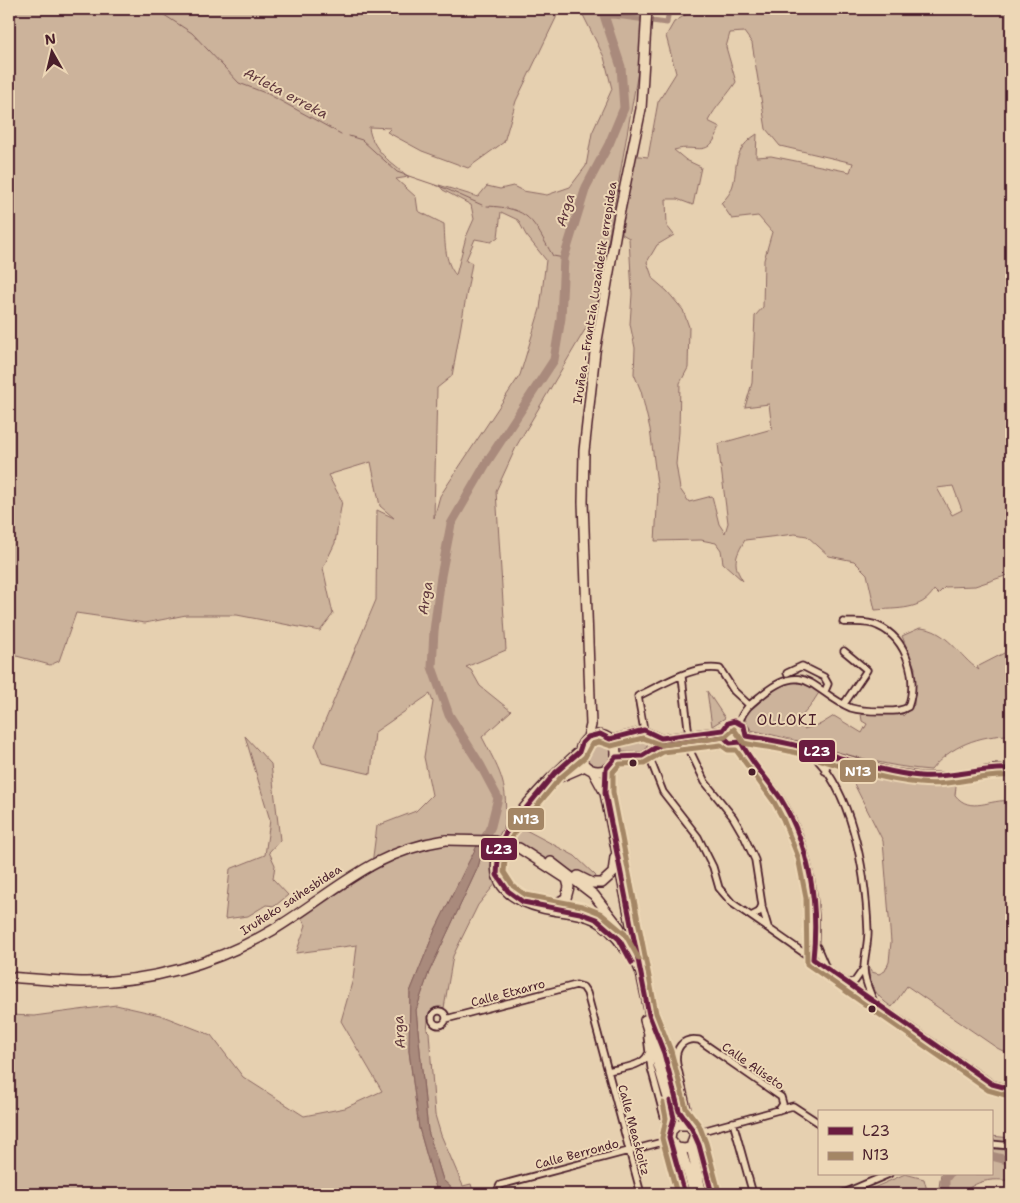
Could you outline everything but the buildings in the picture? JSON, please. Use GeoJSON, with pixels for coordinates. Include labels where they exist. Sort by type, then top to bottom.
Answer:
{"type":"FeatureCollection","features":[{"type":"Feature","properties":{"kind":"highway","name":"Iruñea - Frantzia Luzaidetik errepidea"},"geometry":{"type":"LineString","coordinates":[[591,703],[583,502],[584,451],[595,352],[618,220],[641,109],[648,9]]}},
{"type":"Feature","properties":{"kind":"highway"},"geometry":{"type":"LineString","coordinates":[[591,703],[600,734]]}},
{"type":"Feature","properties":{"kind":"highway"},"geometry":{"type":"LineString","coordinates":[[591,703],[591,726],[588,737],[582,743],[579,752],[555,773],[507,831],[499,845],[496,857],[497,875],[508,892],[523,902],[596,919],[611,930],[619,939],[639,974]]}},
{"type":"Feature","properties":{"kind":"highway"},"geometry":{"type":"LineString","coordinates":[[588,737],[600,734],[610,739],[616,747],[616,757],[606,769],[604,793],[639,974],[647,1026],[672,1111],[673,1140],[695,1194]]}},
{"type":"Feature","properties":{"kind":"highway"},"geometry":{"type":"LineString","coordinates":[[579,752],[604,793]]}},
{"type":"Feature","properties":{"kind":"highway"},"geometry":{"type":"LineString","coordinates":[[547,784],[569,771],[589,768],[606,769]]}},
{"type":"Feature","properties":{"kind":"highway"},"geometry":{"type":"LineString","coordinates":[[552,862],[592,883],[602,883],[609,880],[616,864],[613,837]]}},
{"type":"Feature","properties":{"kind":"highway","name":"Iruñeko saihesbidea"},"geometry":{"type":"LineString","coordinates":[[9,977],[81,982],[110,981],[139,978],[190,966],[226,954],[258,938],[384,857],[406,848],[446,840],[494,841],[515,847],[552,862]]}},
{"type":"Feature","properties":{"kind":"highway"},"geometry":{"type":"LineString","coordinates":[[496,857],[503,881],[514,894],[531,902],[550,905],[560,903],[566,898],[569,891],[567,879],[559,872],[515,847]]}},
{"type":"Feature","properties":{"kind":"highway"},"geometry":{"type":"LineString","coordinates":[[552,862],[594,895],[619,927],[632,953],[649,1015],[662,1047],[679,1111],[692,1131],[691,1147],[702,1194]]}},
{"type":"Feature","properties":{"kind":"highway"},"geometry":{"type":"LineString","coordinates":[[673,1140],[682,1124],[692,1131]]}},
{"type":"Feature","properties":{"kind":"highway"},"geometry":{"type":"LineString","coordinates":[[673,1140],[691,1147]]}},
{"type":"Feature","properties":{"kind":"street"},"geometry":{"type":"LineString","coordinates":[[739,722],[748,704],[776,684],[794,678],[809,680],[844,704],[862,711],[904,710],[909,702],[911,672],[904,649],[887,630],[873,624],[843,622]]}},
{"type":"Feature","properties":{"kind":"street"},"geometry":{"type":"LineString","coordinates":[[844,651],[867,670],[844,704]]}},
{"type":"Feature","properties":{"kind":"street"},"geometry":{"type":"LineString","coordinates":[[787,673],[802,666],[824,677],[828,684],[825,691]]}},
{"type":"Feature","properties":{"kind":"street"},"geometry":{"type":"LineString","coordinates":[[644,730],[638,696],[705,669],[720,669],[734,691],[748,704]]}},
{"type":"Feature","properties":{"kind":"street"},"geometry":{"type":"LineString","coordinates":[[682,677],[690,741],[697,768],[733,816],[748,844],[755,860],[762,905],[769,929]]}},
{"type":"Feature","properties":{"kind":"street"},"geometry":{"type":"LineString","coordinates":[[610,739],[644,730],[661,738],[723,730],[731,722],[739,722],[746,729],[746,736],[741,742],[730,743],[724,737],[723,730]]}},
{"type":"Feature","properties":{"kind":"street"},"geometry":{"type":"LineString","coordinates":[[653,735],[655,743],[653,749]]}},
{"type":"Feature","properties":{"kind":"street"},"geometry":{"type":"LineString","coordinates":[[746,736],[803,747],[893,772],[922,776],[956,776],[996,768],[1011,769]]}},
{"type":"Feature","properties":{"kind":"street"},"geometry":{"type":"LineString","coordinates":[[616,757],[648,754],[660,745],[724,737]]}},
{"type":"Feature","properties":{"kind":"street"},"geometry":{"type":"LineString","coordinates":[[741,742],[749,759],[784,805],[801,839],[811,880],[815,940],[813,959]]}},
{"type":"Feature","properties":{"kind":"street"},"geometry":{"type":"LineString","coordinates":[[803,747],[818,760],[825,771],[850,820],[862,861],[868,931],[868,948],[864,968],[867,984],[874,1002]]}},
{"type":"Feature","properties":{"kind":"street"},"geometry":{"type":"LineString","coordinates":[[648,754],[663,792],[703,847],[713,867],[719,888],[732,903],[992,1084],[1011,1088]]}},
{"type":"Feature","properties":{"kind":"street"},"geometry":{"type":"LineString","coordinates":[[825,771],[828,761],[836,756]]}},
{"type":"Feature","properties":{"kind":"street"},"geometry":{"type":"LineString","coordinates":[[751,916],[759,912],[762,905]]}},
{"type":"Feature","properties":{"kind":"street"},"geometry":{"type":"LineString","coordinates":[[803,952],[811,949],[815,940]]}},
{"type":"Feature","properties":{"kind":"street"},"geometry":{"type":"LineString","coordinates":[[815,940],[827,969]]}},
{"type":"Feature","properties":{"kind":"street"},"geometry":{"type":"LineString","coordinates":[[847,983],[855,981],[864,968]]}},
{"type":"Feature","properties":{"kind":"street","name":"Calle Etxarro"},"geometry":{"type":"LineString","coordinates":[[446,1019],[576,985]]}},
{"type":"Feature","properties":{"kind":"street","name":"Calle Measkoitz"},"geometry":{"type":"LineString","coordinates":[[576,985],[583,987],[587,993],[641,1194]]}},
{"type":"Feature","properties":{"kind":"street"},"geometry":{"type":"LineString","coordinates":[[647,1026],[648,1052],[673,1140],[685,1194]]}},
{"type":"Feature","properties":{"kind":"street","name":"Calle Aliseto"},"geometry":{"type":"LineString","coordinates":[[678,1065],[676,1058],[679,1046],[687,1040],[699,1040],[781,1097],[783,1104],[779,1110]]}},
{"type":"Feature","properties":{"kind":"street"},"geometry":{"type":"LineString","coordinates":[[662,1047],[678,1065],[692,1131],[712,1194]]}},
{"type":"Feature","properties":{"kind":"street","name":"Calle Measkoitz"},"geometry":{"type":"LineString","coordinates":[[608,1071],[640,1063],[646,1059],[648,1052]]}},
{"type":"Feature","properties":{"kind":"street","name":"Calle Aliseto"},"geometry":{"type":"LineString","coordinates":[[779,1110],[796,1107],[818,1122]]}},
{"type":"Feature","properties":{"kind":"street"},"geometry":{"type":"LineString","coordinates":[[692,1131],[779,1110]]}},
{"type":"Feature","properties":{"kind":"street"},"geometry":{"type":"LineString","coordinates":[[734,1122],[753,1194]]}},
{"type":"Feature","properties":{"kind":"street","name":"Calle Berrondo"},"geometry":{"type":"LineString","coordinates":[[496,1194],[500,1185],[673,1140]]}},
{"type":"Feature","properties":{"kind":"street"},"geometry":{"type":"LineString","coordinates":[[992,1144],[1011,1146]]}},
{"type":"Feature","properties":{"kind":"street"},"geometry":{"type":"LineString","coordinates":[[842,1194],[881,1176]]}},
{"type":"Feature","properties":{"kind":"shaded area"},"geometry":{"type":"Polygon","coordinates":[[[9,9],[557,9],[556,18],[516,101],[504,142],[468,168],[422,151],[387,132],[391,128],[369,127],[378,149],[390,162],[409,177],[396,179],[416,197],[418,211],[444,224],[447,257],[456,275],[466,237],[474,219],[471,205],[443,190],[439,185],[478,197],[487,186],[500,189],[513,186],[523,191],[547,195],[570,187],[586,166],[592,133],[612,89],[604,57],[580,9],[646,9],[640,60],[596,311],[517,445],[496,491],[506,650],[466,667],[471,670],[480,686],[511,711],[482,737],[498,768],[504,785],[505,819],[575,856],[596,876],[592,883],[567,868],[494,842],[492,868],[496,883],[478,905],[453,956],[444,1008],[434,1008],[429,1012],[427,1030],[429,1032],[435,1115],[441,1135],[463,1186],[471,1184],[474,1194],[458,1194],[443,1180],[428,1131],[416,1010],[429,972],[478,867],[485,841],[435,930],[410,992],[409,1051],[419,1128],[436,1188],[442,1194],[9,1194],[9,1015],[34,1016],[116,1005],[160,1015],[211,1035],[243,1077],[304,1116],[345,1108],[382,1091],[341,1021],[353,979],[357,945],[296,953],[306,925],[298,914],[372,864],[377,826],[416,811],[432,795],[424,757],[433,702],[430,694],[375,732],[371,774],[322,763],[315,745],[376,600],[377,510],[394,518],[380,506],[371,462],[328,475],[342,501],[335,543],[323,568],[333,614],[320,631],[237,615],[186,615],[145,623],[76,613],[59,661],[50,665],[9,654],[9,9]],[[501,212],[498,237],[491,242],[475,239],[466,260],[472,263],[452,376],[437,388],[434,518],[440,496],[520,375],[540,309],[546,260],[526,235],[518,220],[501,212]]]}},
{"type":"Feature","properties":{"kind":"shaded area"},"geometry":{"type":"Polygon","coordinates":[[[695,9],[1011,9],[1011,574],[975,586],[945,587],[938,594],[934,590],[923,602],[916,605],[875,610],[867,574],[854,561],[829,556],[807,536],[795,534],[745,540],[736,560],[737,570],[743,581],[723,563],[721,550],[716,543],[701,540],[655,541],[658,492],[650,429],[641,391],[634,374],[635,348],[630,324],[632,294],[629,238],[622,234],[631,155],[648,157],[658,102],[676,73],[666,36],[674,22],[695,9]],[[744,32],[730,33],[726,47],[736,82],[708,121],[720,127],[716,137],[711,144],[702,149],[683,148],[674,150],[686,160],[701,167],[693,205],[677,199],[666,199],[667,226],[674,235],[657,245],[647,262],[653,279],[667,291],[683,310],[689,327],[688,368],[680,383],[676,464],[680,489],[689,502],[712,496],[719,524],[725,533],[728,523],[718,444],[772,429],[769,404],[745,407],[752,383],[755,316],[763,307],[764,260],[772,232],[758,216],[732,219],[721,203],[729,195],[733,186],[740,151],[746,142],[757,134],[756,157],[771,156],[850,172],[853,163],[780,146],[766,129],[752,43],[744,32]],[[953,486],[937,488],[952,515],[962,510],[953,486]]]}},
{"type":"Feature","properties":{"kind":"shaded area"},"geometry":{"type":"Polygon","coordinates":[[[920,628],[938,633],[979,670],[977,667],[1010,650],[1011,646],[1011,735],[988,737],[956,748],[931,770],[887,764],[751,730],[745,719],[749,711],[775,690],[788,683],[810,686],[820,691],[809,708],[798,720],[804,729],[821,724],[834,716],[862,733],[867,724],[862,721],[861,714],[901,713],[903,716],[914,705],[915,668],[902,636],[920,628]]]}},
{"type":"Feature","properties":{"kind":"shaded area"},"geometry":{"type":"Polygon","coordinates":[[[707,691],[725,718],[712,726],[707,691]]]}},
{"type":"Feature","properties":{"kind":"shaded area"},"geometry":{"type":"Polygon","coordinates":[[[637,734],[647,738],[649,741],[644,753],[623,752],[620,741],[637,734]]]}},
{"type":"Feature","properties":{"kind":"shaded area"},"geometry":{"type":"Polygon","coordinates":[[[245,736],[271,764],[280,840],[269,852],[275,865],[273,879],[288,895],[275,906],[266,905],[248,916],[225,919],[230,869],[265,855],[270,820],[245,736]]]}},
{"type":"Feature","properties":{"kind":"shaded area"},"geometry":{"type":"Polygon","coordinates":[[[598,740],[607,744],[611,753],[607,762],[598,766],[589,762],[585,753],[589,744],[598,740]]]}},
{"type":"Feature","properties":{"kind":"shaded area"},"geometry":{"type":"Polygon","coordinates":[[[845,766],[917,782],[962,781],[956,787],[955,795],[961,801],[968,804],[1011,801],[1011,1055],[997,1048],[907,986],[892,1007],[875,990],[870,979],[868,966],[872,972],[879,974],[885,971],[889,962],[891,942],[883,841],[845,766]]]}},
{"type":"Feature","properties":{"kind":"shaded area"},"geometry":{"type":"Polygon","coordinates":[[[487,835],[478,867],[429,972],[416,1010],[428,1131],[443,1180],[458,1194],[442,1194],[436,1188],[419,1128],[409,1051],[410,992],[435,930],[480,840],[487,835]]]}},
{"type":"Feature","properties":{"kind":"shaded area"},"geometry":{"type":"Polygon","coordinates":[[[992,1136],[1011,1138],[1011,1181],[985,1181],[967,1189],[962,1194],[938,1194],[941,1176],[992,1176],[992,1149],[1008,1150],[992,1144],[992,1136]]]}},
{"type":"Feature","properties":{"kind":"shaded area"},"geometry":{"type":"Polygon","coordinates":[[[900,1176],[913,1176],[924,1179],[928,1194],[860,1194],[900,1176]]]}},
{"type":"Feature","properties":{"kind":"waterway","name":"Arleta erreka"},"geometry":{"type":"LineString","coordinates":[[155,9],[192,33],[239,83],[268,94],[341,134]]}},
{"type":"Feature","properties":{"kind":"waterway","name":"Arga"},"geometry":{"type":"LineString","coordinates":[[482,845],[491,826],[498,798],[481,766],[449,715],[432,667],[434,631],[441,576],[451,524],[487,462],[554,360],[561,318],[564,258],[586,187],[609,144],[624,108],[621,67],[602,9]]}},
{"type":"Feature","properties":{"kind":"waterway"},"geometry":{"type":"LineString","coordinates":[[604,16],[628,17],[667,23],[669,9]]}},
{"type":"Feature","properties":{"kind":"waterway","name":"Arleta erreka"},"geometry":{"type":"LineString","coordinates":[[349,136],[362,140],[397,172],[444,188],[482,205]]}},
{"type":"Feature","properties":{"kind":"waterway","name":"Arleta erreka"},"geometry":{"type":"LineString","coordinates":[[487,206],[502,207],[522,213],[529,218],[540,233],[553,256],[564,258]]}},
{"type":"Feature","properties":{"kind":"waterway"},"geometry":{"type":"LineString","coordinates":[[992,1156],[1011,1161]]}},
{"type":"Feature","properties":{"kind":"waterway"},"geometry":{"type":"LineString","coordinates":[[945,1194],[945,1179],[947,1176]]}},
{"type":"Feature","properties":{"kind":"transit line","name":"L23"},"geometry":{"type":"LineString","coordinates":[[632,963],[619,939],[596,919],[580,913],[523,902],[508,891],[497,875],[499,845],[507,831],[555,773],[579,752],[582,743],[588,737],[600,734],[610,739],[644,730],[661,738],[723,730],[728,723],[735,721],[744,726],[746,736],[792,744],[905,774],[920,776],[954,775],[1011,769]]}},
{"type":"Feature","properties":{"kind":"transit line","name":"N13"},"geometry":{"type":"LineString","coordinates":[[639,959],[625,934],[600,913],[582,906],[526,895],[513,886],[504,872],[506,847],[513,835],[560,778],[585,757],[592,744],[599,742],[611,746],[643,738],[662,745],[725,737],[734,729],[744,743],[790,751],[872,775],[903,781],[931,784],[1011,776]]}},
{"type":"Feature","properties":{"kind":"transit line","name":"L23"},"geometry":{"type":"LineString","coordinates":[[712,1194],[699,1145],[692,1129],[679,1111],[664,1053],[649,1015],[605,793],[606,769],[616,757],[642,756],[660,745],[724,737],[730,743],[741,742],[781,799],[799,837],[810,876],[813,897],[815,918],[813,959],[992,1084],[1011,1089]]}},
{"type":"Feature","properties":{"kind":"transit line","name":"N13"},"geometry":{"type":"LineString","coordinates":[[719,1192],[706,1143],[699,1125],[686,1108],[671,1051],[656,1013],[613,792],[613,772],[620,764],[644,763],[663,752],[721,745],[728,750],[736,750],[774,802],[798,857],[806,898],[807,964],[988,1090],[1009,1096]]}},
{"type":"Feature","properties":{"kind":"transit line","name":"L23"},"geometry":{"type":"LineString","coordinates":[[670,1101],[674,1118],[669,1137],[685,1194]]}},
{"type":"Feature","properties":{"kind":"transit line","name":"N13"},"geometry":{"type":"LineString","coordinates":[[663,1103],[666,1118],[662,1138],[677,1194]]}},
{"type":"Feature","properties":{"kind":"district","name":"OLLOKI"},"geometry":{"type":"Point","coordinates":[787,720]}}]}
